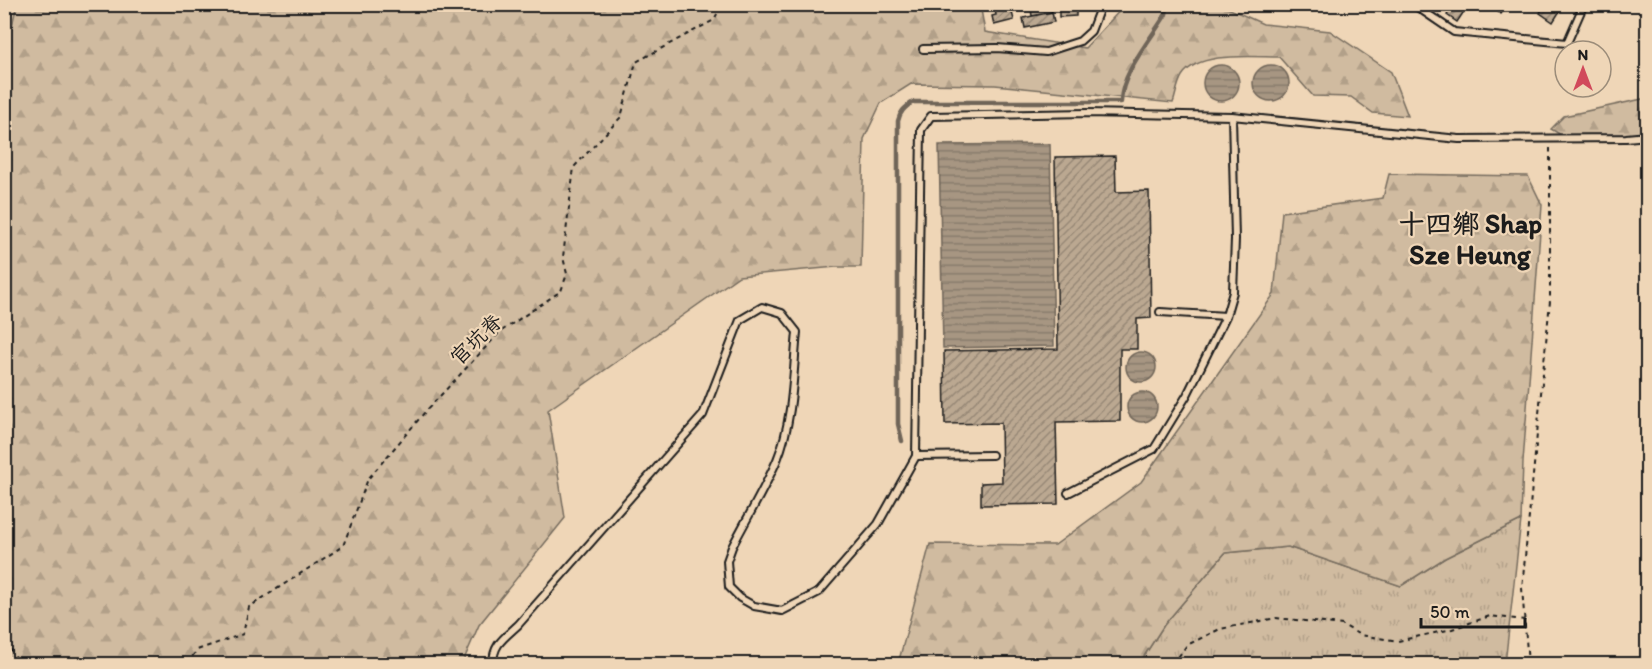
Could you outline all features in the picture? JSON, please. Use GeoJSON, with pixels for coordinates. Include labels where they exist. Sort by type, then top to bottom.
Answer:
{"type":"FeatureCollection","features":[{"type":"Feature","properties":{"kind":"lane"},"geometry":{"type":"LineString","coordinates":[[923,49],[997,48],[1046,52],[1080,41],[1091,31],[1099,10],[1104,4]]}},
{"type":"Feature","properties":{"kind":"lane"},"geometry":{"type":"LineString","coordinates":[[1413,4],[1454,32],[1567,43],[1584,4]]}},
{"type":"Feature","properties":{"kind":"lane"},"geometry":{"type":"LineString","coordinates":[[494,664],[493,654],[500,641],[533,608],[703,415],[740,320],[762,307],[782,313],[797,332],[787,426],[777,459],[732,547],[727,561],[729,586],[740,598],[754,606],[782,611],[819,592],[878,524],[916,456],[921,130],[931,117],[1087,113],[1232,116],[1459,139],[1550,140],[1647,136]]}},
{"type":"Feature","properties":{"kind":"lane"},"geometry":{"type":"LineString","coordinates":[[1068,493],[1154,449],[1187,395],[1226,316],[1233,292],[1235,239],[1232,116]]}},
{"type":"Feature","properties":{"kind":"lane"},"geometry":{"type":"LineString","coordinates":[[1160,312],[1226,316]]}},
{"type":"Feature","properties":{"kind":"lane"},"geometry":{"type":"LineString","coordinates":[[916,456],[992,455]]}},
{"type":"Feature","properties":{"kind":"path","name":"官坑脊"},"geometry":{"type":"LineString","coordinates":[[187,664],[197,650],[243,634],[249,607],[343,546],[368,479],[425,412],[500,332],[561,291],[567,274],[563,257],[574,167],[621,117],[636,62],[714,20],[722,4]]}},
{"type":"Feature","properties":{"kind":"path"},"geometry":{"type":"LineString","coordinates":[[1528,664],[1522,588],[1550,301],[1550,140]]}},
{"type":"Feature","properties":{"kind":"path"},"geometry":{"type":"LineString","coordinates":[[1173,664],[1187,645],[1220,629],[1276,618],[1343,625],[1359,635],[1398,641],[1452,629],[1490,616],[1525,620]]}},
{"type":"Feature","properties":{"kind":"path"},"geometry":{"type":"LineString","coordinates":[[4,640],[21,664]]}},
{"type":"Feature","properties":{"kind":"green space"},"geometry":{"type":"Polygon","coordinates":[[[17,4],[980,4],[985,32],[1085,48],[1125,5],[1219,4],[1263,24],[1330,31],[1391,72],[1408,116],[1373,113],[1351,97],[1313,96],[1279,57],[1241,56],[1200,62],[1182,76],[1173,103],[995,85],[911,84],[881,103],[864,139],[861,267],[836,267],[739,276],[548,410],[565,518],[479,625],[462,664],[5,664],[4,47],[7,47],[17,4]]]}},
{"type":"Feature","properties":{"kind":"green space"},"geometry":{"type":"Polygon","coordinates":[[[1647,98],[1647,132],[1628,135],[1563,136],[1551,129],[1564,116],[1647,98]]]}},
{"type":"Feature","properties":{"kind":"green space"},"geometry":{"type":"Polygon","coordinates":[[[1389,174],[1528,176],[1542,205],[1523,462],[1521,520],[1445,558],[1401,586],[1288,547],[1225,553],[1164,625],[1139,664],[898,664],[930,544],[1055,545],[1141,482],[1274,294],[1282,212],[1383,198],[1389,174]]]}},
{"type":"Feature","properties":{"kind":"green space"},"geometry":{"type":"Polygon","coordinates":[[[1521,520],[1505,664],[1139,664],[1164,625],[1225,553],[1288,547],[1401,586],[1445,558],[1521,520]]]}},
{"type":"Feature","properties":{"kind":"shaded area"},"geometry":{"type":"Polygon","coordinates":[[[1221,65],[1234,70],[1239,83],[1234,96],[1221,101],[1208,96],[1203,83],[1208,70],[1221,65]]]}},
{"type":"Feature","properties":{"kind":"shaded area"},"geometry":{"type":"Polygon","coordinates":[[[1271,65],[1284,70],[1289,83],[1284,96],[1271,101],[1258,96],[1253,83],[1258,70],[1271,65]]]}},
{"type":"Feature","properties":{"kind":"shaded area"},"geometry":{"type":"Polygon","coordinates":[[[1050,144],[1054,346],[943,348],[939,145],[1050,144]]]}},
{"type":"Feature","properties":{"kind":"shaded area"},"geometry":{"type":"Polygon","coordinates":[[[1141,352],[1152,356],[1156,367],[1152,378],[1141,382],[1130,378],[1126,367],[1130,356],[1141,352]]]}},
{"type":"Feature","properties":{"kind":"shaded area"},"geometry":{"type":"Polygon","coordinates":[[[1142,392],[1153,396],[1157,407],[1153,418],[1142,422],[1131,418],[1127,407],[1131,396],[1142,392]]]}},
{"type":"Feature","properties":{"kind":"building"},"geometry":{"type":"Polygon","coordinates":[[[1454,4],[1469,4],[1457,22],[1447,15],[1454,4]]]}},
{"type":"Feature","properties":{"kind":"building"},"geometry":{"type":"Polygon","coordinates":[[[1493,4],[1508,4],[1501,14],[1491,7],[1493,4]]]}},
{"type":"Feature","properties":{"kind":"building"},"geometry":{"type":"Polygon","coordinates":[[[1545,4],[1563,6],[1553,22],[1540,13],[1545,4]]]}},
{"type":"Feature","properties":{"kind":"building"},"geometry":{"type":"Polygon","coordinates":[[[1010,5],[1014,20],[994,25],[992,16],[996,15],[995,9],[1010,5]]]}},
{"type":"Feature","properties":{"kind":"building"},"geometry":{"type":"Polygon","coordinates":[[[1050,5],[1052,12],[1032,16],[1031,9],[1050,5]]]}},
{"type":"Feature","properties":{"kind":"building"},"geometry":{"type":"Polygon","coordinates":[[[1076,8],[1076,16],[1059,17],[1059,9],[1076,8]]]}},
{"type":"Feature","properties":{"kind":"building"},"geometry":{"type":"Polygon","coordinates":[[[1052,12],[1054,22],[1025,28],[1023,18],[1052,12]]]}},
{"type":"Feature","properties":{"kind":"building"},"geometry":{"type":"Polygon","coordinates":[[[1115,156],[1116,192],[1149,191],[1151,318],[1137,319],[1137,349],[1120,349],[1120,421],[1056,422],[1058,504],[981,505],[981,483],[1002,482],[1001,423],[945,424],[944,351],[1058,349],[1055,157],[1115,156]]]}},
{"type":"Feature","properties":{"kind":"waterway"},"geometry":{"type":"LineString","coordinates":[[902,441],[898,424],[898,121],[901,113],[913,102],[1121,102],[1122,91],[1131,68],[1166,14],[1165,4]]}},
{"type":"Feature","properties":{"kind":"district","name":"十四鄉 Shap Sze Heung"},"geometry":{"type":"Point","coordinates":[1470,238]}}]}
